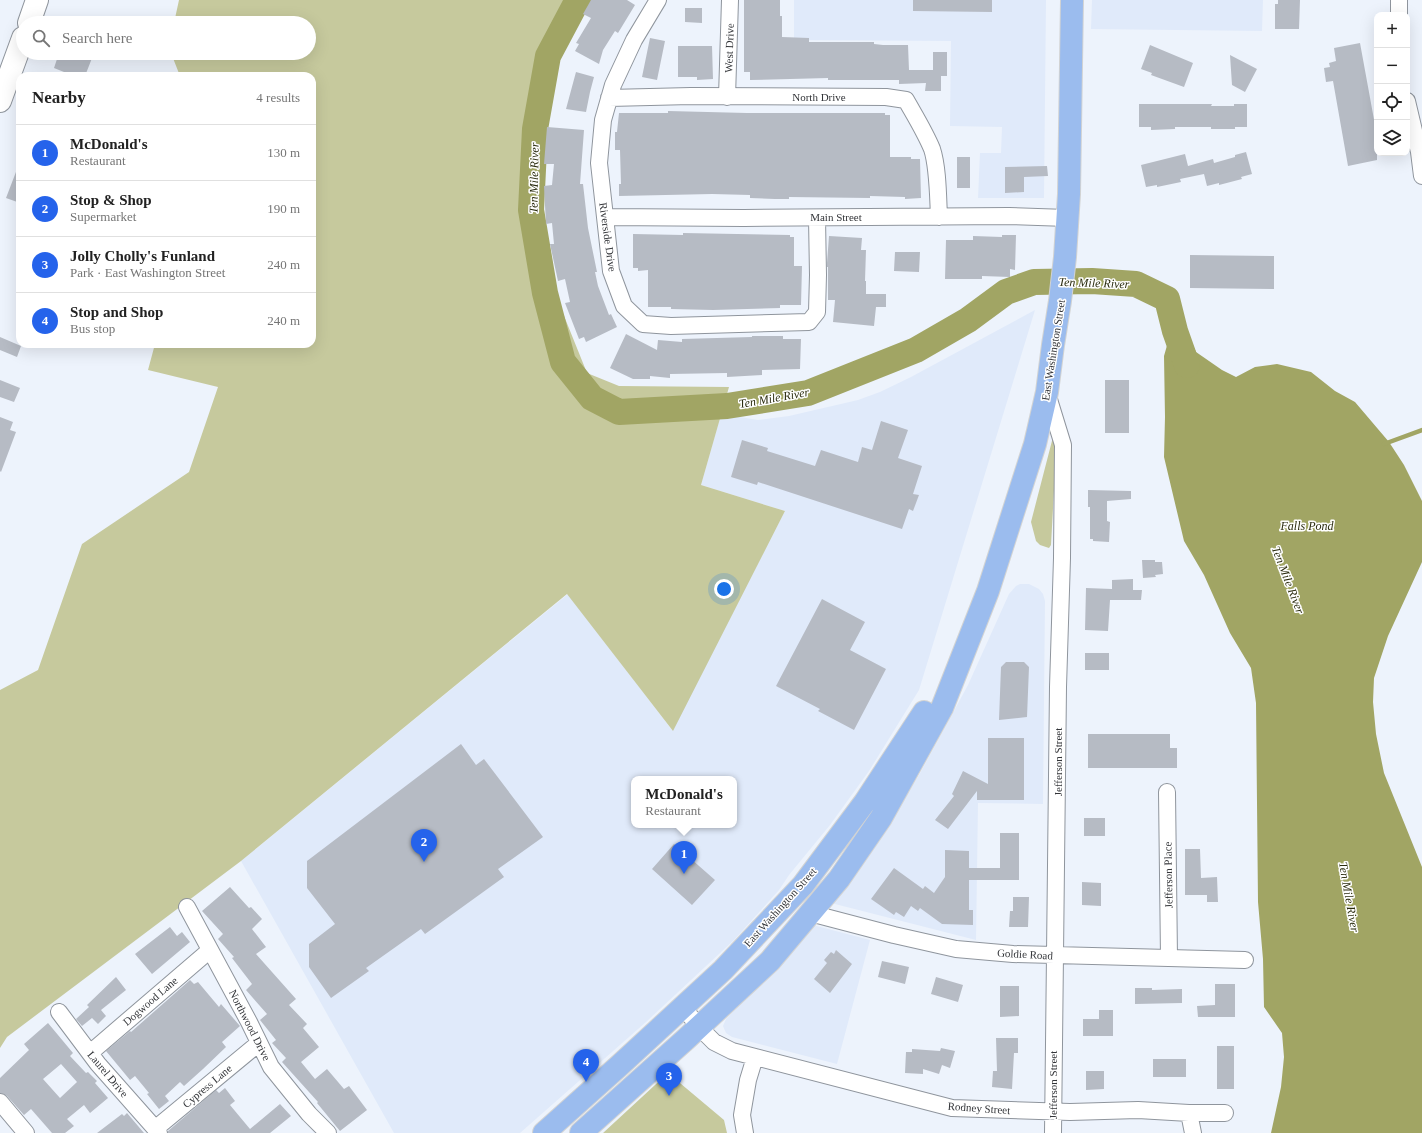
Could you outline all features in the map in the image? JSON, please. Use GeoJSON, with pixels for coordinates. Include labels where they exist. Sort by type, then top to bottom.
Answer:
{"type":"FeatureCollection","features":[{"type":"Feature","properties":{"kind":"main road"},"geometry":{"type":"LineString","coordinates":[[31,16],[37,0]]}},
{"type":"Feature","properties":{"kind":"main road","name":"East Washington Street"},"geometry":{"type":"LineString","coordinates":[[581,1133],[770,961],[839,879],[880,818],[942,708],[988,591],[1035,444],[1047,392],[1060,301],[1067,218],[1072,0]]}},
{"type":"Feature","properties":{"kind":"main road"},"geometry":{"type":"LineString","coordinates":[[0,101],[16,57]]}},
{"type":"Feature","properties":{"kind":"main road","name":"East Washington Street"},"geometry":{"type":"LineString","coordinates":[[544,1133],[723,970],[803,885],[865,802],[917,723],[978,617]]}},
{"type":"Feature","properties":{"kind":"street","name":"Riverside Drive"},"geometry":{"type":"LineString","coordinates":[[658,0],[634,40],[613,85],[603,120],[599,163],[611,272],[624,306],[643,324],[671,326],[809,322],[817,312],[817,218]]}},
{"type":"Feature","properties":{"kind":"street","name":"West Drive"},"geometry":{"type":"LineString","coordinates":[[727,97],[730,0]]}},
{"type":"Feature","properties":{"kind":"street"},"geometry":{"type":"LineString","coordinates":[[1399,0],[1399,12]]}},
{"type":"Feature","properties":{"kind":"street","name":"North Drive"},"geometry":{"type":"LineString","coordinates":[[609,98],[886,97],[906,100],[921,125],[932,150],[937,183],[938,217]]}},
{"type":"Feature","properties":{"kind":"street"},"geometry":{"type":"LineString","coordinates":[[1410,114],[1419,152],[1422,176]]}},
{"type":"Feature","properties":{"kind":"street","name":"Main Street"},"geometry":{"type":"LineString","coordinates":[[605,217],[817,218],[1009,216],[1067,218]]}},
{"type":"Feature","properties":{"kind":"street","name":"Jefferson Street"},"geometry":{"type":"LineString","coordinates":[[1047,392],[1063,445],[1062,572],[1058,687],[1058,806],[1053,1133]]}},
{"type":"Feature","properties":{"kind":"street","name":"Jefferson Place"},"geometry":{"type":"LineString","coordinates":[[1167,792],[1169,958]]}},
{"type":"Feature","properties":{"kind":"street","name":"Northwood Drive"},"geometry":{"type":"LineString","coordinates":[[187,907],[271,1067],[309,1114],[328,1133]]}},
{"type":"Feature","properties":{"kind":"street","name":"Goldie Road"},"geometry":{"type":"LineString","coordinates":[[810,913],[894,935],[956,948],[1013,954],[1245,960]]}},
{"type":"Feature","properties":{"kind":"street","name":"Dogwood Lane"},"geometry":{"type":"LineString","coordinates":[[90,1053],[151,999],[210,950]]}},
{"type":"Feature","properties":{"kind":"street","name":"Rodney Street"},"geometry":{"type":"LineString","coordinates":[[683,1007],[699,1027],[714,1042],[732,1051],[952,1108],[1053,1112],[1138,1110],[1189,1113],[1225,1113]]}},
{"type":"Feature","properties":{"kind":"street","name":"Laurel Drive"},"geometry":{"type":"LineString","coordinates":[[59,1012],[90,1053],[157,1131]]}},
{"type":"Feature","properties":{"kind":"street","name":"Cypress Lane"},"geometry":{"type":"LineString","coordinates":[[157,1131],[259,1043]]}},
{"type":"Feature","properties":{"kind":"street"},"geometry":{"type":"LineString","coordinates":[[745,1133],[742,1115],[748,1080],[755,1057]]}},
{"type":"Feature","properties":{"kind":"street"},"geometry":{"type":"LineString","coordinates":[[0,1102],[26,1133]]}},
{"type":"Feature","properties":{"kind":"street"},"geometry":{"type":"LineString","coordinates":[[1189,1113],[1193,1133]]}},
{"type":"Feature","properties":{"kind":"shaded area"},"geometry":{"type":"Polygon","coordinates":[[[179,0],[591,0],[560,47],[538,188],[554,291],[587,373],[619,386],[729,387],[701,485],[785,511],[673,731],[567,594],[241,861],[7,1037],[0,1048],[0,690],[38,670],[82,544],[189,472],[218,387],[148,370],[154,348],[316,348],[316,72],[178,72],[174,60],[316,60],[316,16],[176,16],[179,0]]]}},
{"type":"Feature","properties":{"kind":"shaded area"},"geometry":{"type":"Polygon","coordinates":[[[794,0],[1046,0],[1044,198],[978,198],[980,153],[1001,153],[1002,127],[950,126],[951,41],[794,40],[794,0]]]}},
{"type":"Feature","properties":{"kind":"shaded area"},"geometry":{"type":"Polygon","coordinates":[[[1092,0],[1263,0],[1262,31],[1091,29],[1092,0]]]}},
{"type":"Feature","properties":{"kind":"shaded area"},"geometry":{"type":"Polygon","coordinates":[[[1035,310],[919,690],[869,771],[830,825],[789,875],[779,890],[734,940],[646,1022],[520,1133],[394,1133],[241,861],[568,594],[672,730],[785,511],[701,485],[721,414],[758,420],[789,416],[858,400],[880,392],[911,377],[1035,310]]]}},
{"type":"Feature","properties":{"kind":"shaded area"},"geometry":{"type":"Polygon","coordinates":[[[1057,436],[1051,545],[1049,548],[1040,545],[1036,541],[1031,522],[1053,437],[1057,436]]]}},
{"type":"Feature","properties":{"kind":"shaded area"},"geometry":{"type":"Polygon","coordinates":[[[1020,584],[1029,584],[1039,589],[1043,594],[1045,601],[1043,804],[978,803],[976,940],[831,903],[890,821],[919,775],[968,685],[1009,594],[1016,586],[1020,584]]]}},
{"type":"Feature","properties":{"kind":"shaded area"},"geometry":{"type":"Polygon","coordinates":[[[813,925],[870,940],[837,1064],[732,1037],[726,1033],[723,1026],[726,1019],[813,925]]]}},
{"type":"Feature","properties":{"kind":"shaded area"},"geometry":{"type":"Polygon","coordinates":[[[668,1073],[724,1120],[727,1133],[603,1133],[668,1073]]]}},
{"type":"Feature","properties":{"kind":"water","name":"Falls Pond"},"geometry":{"type":"Polygon","coordinates":[[[1185,328],[1196,352],[1222,370],[1236,377],[1255,367],[1277,364],[1311,372],[1335,391],[1355,402],[1389,442],[1404,465],[1422,501],[1422,562],[1388,636],[1374,678],[1373,702],[1376,734],[1384,773],[1422,867],[1422,1133],[1271,1133],[1281,1087],[1284,1057],[1282,1033],[1264,1007],[1263,959],[1258,902],[1256,703],[1251,668],[1230,633],[1204,575],[1184,541],[1164,457],[1164,356],[1170,335],[1175,331],[1185,328]]]}},
{"type":"Feature","properties":{"kind":"building"},"geometry":{"type":"Polygon","coordinates":[[[591,0],[627,0],[635,5],[618,33],[615,31],[603,50],[599,64],[575,51],[579,44],[576,43],[591,18],[583,14],[591,0]]]}},
{"type":"Feature","properties":{"kind":"building"},"geometry":{"type":"Polygon","coordinates":[[[744,0],[780,0],[782,37],[809,38],[809,42],[874,42],[874,44],[883,45],[908,45],[909,70],[933,70],[933,52],[947,52],[947,76],[941,76],[941,91],[925,91],[926,83],[899,84],[899,80],[828,80],[828,78],[750,80],[750,72],[744,72],[744,0]]]}},
{"type":"Feature","properties":{"kind":"building"},"geometry":{"type":"Polygon","coordinates":[[[913,0],[992,0],[992,12],[913,11],[913,0]]]}},
{"type":"Feature","properties":{"kind":"building"},"geometry":{"type":"Polygon","coordinates":[[[1278,0],[1300,0],[1299,29],[1275,29],[1275,4],[1278,4],[1278,0]]]}},
{"type":"Feature","properties":{"kind":"building"},"geometry":{"type":"Polygon","coordinates":[[[685,8],[702,8],[702,23],[685,22],[685,8]]]}},
{"type":"Feature","properties":{"kind":"building"},"geometry":{"type":"Polygon","coordinates":[[[650,38],[665,41],[657,80],[642,77],[650,38]]]}},
{"type":"Feature","properties":{"kind":"building"},"geometry":{"type":"Polygon","coordinates":[[[1360,43],[1374,120],[1374,156],[1377,156],[1377,160],[1348,166],[1333,81],[1326,82],[1324,68],[1330,67],[1329,63],[1336,61],[1334,48],[1360,43]]]}},
{"type":"Feature","properties":{"kind":"building"},"geometry":{"type":"Polygon","coordinates":[[[1150,45],[1193,63],[1184,87],[1151,75],[1152,73],[1141,69],[1150,45]]]}},
{"type":"Feature","properties":{"kind":"building"},"geometry":{"type":"Polygon","coordinates":[[[678,46],[712,46],[713,79],[697,80],[697,77],[678,77],[678,46]]]}},
{"type":"Feature","properties":{"kind":"building"},"geometry":{"type":"Polygon","coordinates":[[[1230,55],[1257,69],[1245,92],[1232,85],[1230,55]]]}},
{"type":"Feature","properties":{"kind":"building"},"geometry":{"type":"Polygon","coordinates":[[[57,60],[91,60],[87,72],[64,72],[54,68],[57,60]]]}},
{"type":"Feature","properties":{"kind":"building"},"geometry":{"type":"Polygon","coordinates":[[[576,72],[594,77],[586,112],[566,109],[576,72]]]}},
{"type":"Feature","properties":{"kind":"building"},"geometry":{"type":"Polygon","coordinates":[[[1139,104],[1212,104],[1211,106],[1234,106],[1234,104],[1247,104],[1247,127],[1235,127],[1235,129],[1211,129],[1211,127],[1175,127],[1175,129],[1151,130],[1151,127],[1139,127],[1139,104]]]}},
{"type":"Feature","properties":{"kind":"building"},"geometry":{"type":"Polygon","coordinates":[[[668,111],[747,113],[885,113],[885,115],[890,115],[890,157],[911,157],[911,159],[920,159],[921,198],[905,199],[905,197],[870,196],[870,198],[789,197],[789,199],[775,199],[750,198],[750,195],[712,194],[619,196],[619,184],[621,184],[620,150],[615,150],[615,132],[617,132],[619,113],[668,113],[668,111]]]}},
{"type":"Feature","properties":{"kind":"building"},"geometry":{"type":"Polygon","coordinates":[[[547,127],[584,130],[580,184],[583,184],[588,228],[597,272],[595,272],[598,286],[609,315],[611,314],[617,327],[586,342],[584,337],[579,339],[565,303],[570,302],[565,279],[558,281],[550,244],[554,244],[552,223],[546,224],[544,186],[552,185],[554,164],[544,164],[547,127]]]}},
{"type":"Feature","properties":{"kind":"building"},"geometry":{"type":"Polygon","coordinates":[[[1246,152],[1252,174],[1241,177],[1242,179],[1219,185],[1219,183],[1207,186],[1204,174],[1180,179],[1181,182],[1157,187],[1157,185],[1146,187],[1141,165],[1185,154],[1188,166],[1213,159],[1214,163],[1246,152]]]}},
{"type":"Feature","properties":{"kind":"building"},"geometry":{"type":"Polygon","coordinates":[[[957,157],[970,157],[970,188],[957,188],[957,157]]]}},
{"type":"Feature","properties":{"kind":"building"},"geometry":{"type":"Polygon","coordinates":[[[1047,166],[1048,176],[1024,177],[1024,192],[1005,193],[1005,167],[1047,166]]]}},
{"type":"Feature","properties":{"kind":"building"},"geometry":{"type":"Polygon","coordinates":[[[16,172],[16,202],[6,198],[16,172]]]}},
{"type":"Feature","properties":{"kind":"building"},"geometry":{"type":"Polygon","coordinates":[[[683,233],[790,235],[790,237],[794,237],[794,266],[802,266],[801,305],[780,305],[780,308],[713,310],[648,307],[648,270],[638,271],[638,268],[633,268],[633,234],[683,235],[683,233]]]}},
{"type":"Feature","properties":{"kind":"building"},"geometry":{"type":"Polygon","coordinates":[[[1002,235],[1016,235],[1015,270],[1010,269],[1010,277],[982,276],[982,279],[945,279],[946,240],[973,240],[973,236],[1002,237],[1002,235]]]}},
{"type":"Feature","properties":{"kind":"building"},"geometry":{"type":"Polygon","coordinates":[[[829,236],[862,238],[861,250],[866,250],[866,294],[886,294],[886,307],[876,307],[874,326],[833,322],[835,300],[828,300],[827,263],[829,236]]]}},
{"type":"Feature","properties":{"kind":"building"},"geometry":{"type":"Polygon","coordinates":[[[895,252],[920,252],[919,272],[894,271],[895,252]]]}},
{"type":"Feature","properties":{"kind":"building"},"geometry":{"type":"Polygon","coordinates":[[[1190,255],[1274,256],[1274,289],[1190,288],[1190,255]]]}},
{"type":"Feature","properties":{"kind":"building"},"geometry":{"type":"Polygon","coordinates":[[[626,334],[657,350],[658,340],[682,342],[682,339],[752,336],[783,336],[783,339],[801,339],[800,369],[762,370],[762,375],[727,377],[727,373],[670,374],[670,378],[650,376],[650,379],[633,379],[610,368],[626,334]]]}},
{"type":"Feature","properties":{"kind":"building"},"geometry":{"type":"Polygon","coordinates":[[[0,337],[16,344],[16,348],[20,348],[17,357],[0,350],[0,337]]]}},
{"type":"Feature","properties":{"kind":"building"},"geometry":{"type":"Polygon","coordinates":[[[0,380],[20,388],[14,402],[0,397],[0,380]]]}},
{"type":"Feature","properties":{"kind":"building"},"geometry":{"type":"Polygon","coordinates":[[[1105,380],[1129,380],[1129,433],[1105,433],[1105,380]]]}},
{"type":"Feature","properties":{"kind":"building"},"geometry":{"type":"Polygon","coordinates":[[[0,417],[13,422],[10,430],[16,432],[1,472],[0,471],[0,417]]]}},
{"type":"Feature","properties":{"kind":"building"},"geometry":{"type":"Polygon","coordinates":[[[881,421],[908,430],[898,458],[922,466],[913,494],[919,495],[913,511],[909,509],[902,529],[758,482],[757,485],[731,477],[742,440],[768,448],[767,451],[815,466],[821,450],[858,462],[862,447],[872,450],[881,421]]]}},
{"type":"Feature","properties":{"kind":"building"},"geometry":{"type":"Polygon","coordinates":[[[1088,490],[1131,491],[1131,499],[1107,501],[1107,521],[1110,522],[1109,542],[1093,541],[1093,539],[1090,539],[1090,507],[1088,507],[1088,490]]]}},
{"type":"Feature","properties":{"kind":"building"},"geometry":{"type":"Polygon","coordinates":[[[1142,560],[1155,560],[1155,562],[1162,562],[1163,574],[1155,575],[1156,577],[1143,578],[1142,560]]]}},
{"type":"Feature","properties":{"kind":"building"},"geometry":{"type":"Polygon","coordinates":[[[1133,579],[1133,590],[1142,590],[1141,600],[1110,600],[1108,631],[1085,630],[1086,588],[1112,589],[1112,580],[1133,579]]]}},
{"type":"Feature","properties":{"kind":"building"},"geometry":{"type":"Polygon","coordinates":[[[822,599],[865,622],[850,650],[886,669],[854,730],[818,711],[820,709],[776,686],[822,599]]]}},
{"type":"Feature","properties":{"kind":"building"},"geometry":{"type":"Polygon","coordinates":[[[1085,653],[1109,653],[1109,670],[1085,670],[1085,653]]]}},
{"type":"Feature","properties":{"kind":"building"},"geometry":{"type":"Polygon","coordinates":[[[1006,662],[1024,662],[1029,667],[1027,717],[999,720],[1001,667],[1006,662]]]}},
{"type":"Feature","properties":{"kind":"building"},"geometry":{"type":"Polygon","coordinates":[[[1088,734],[1170,734],[1170,748],[1177,748],[1177,768],[1088,768],[1088,734]]]}},
{"type":"Feature","properties":{"kind":"building"},"geometry":{"type":"Polygon","coordinates":[[[988,738],[1024,738],[1024,800],[977,800],[977,791],[948,829],[935,820],[954,796],[952,794],[963,771],[988,784],[988,738]]]}},
{"type":"Feature","properties":{"kind":"building"},"geometry":{"type":"Polygon","coordinates":[[[461,744],[476,765],[484,759],[543,837],[498,869],[504,877],[425,934],[421,929],[366,968],[369,971],[331,998],[309,967],[309,944],[335,924],[307,888],[307,861],[461,744]]]}},
{"type":"Feature","properties":{"kind":"building"},"geometry":{"type":"Polygon","coordinates":[[[1084,818],[1105,818],[1105,836],[1084,836],[1084,818]]]}},
{"type":"Feature","properties":{"kind":"building"},"geometry":{"type":"Polygon","coordinates":[[[1000,833],[1019,833],[1019,880],[969,880],[969,910],[973,910],[973,925],[942,924],[920,908],[918,911],[911,906],[904,917],[896,912],[894,915],[871,899],[894,868],[923,889],[925,886],[934,893],[945,877],[945,850],[969,851],[969,868],[1000,868],[1000,833]]]}},
{"type":"Feature","properties":{"kind":"building"},"geometry":{"type":"Polygon","coordinates":[[[674,844],[715,880],[692,905],[652,869],[674,844]]]}},
{"type":"Feature","properties":{"kind":"building"},"geometry":{"type":"Polygon","coordinates":[[[1185,849],[1200,849],[1201,878],[1217,877],[1218,902],[1207,902],[1207,895],[1185,895],[1185,849]]]}},
{"type":"Feature","properties":{"kind":"building"},"geometry":{"type":"Polygon","coordinates":[[[1082,882],[1101,883],[1101,906],[1082,905],[1082,882]]]}},
{"type":"Feature","properties":{"kind":"building"},"geometry":{"type":"Polygon","coordinates":[[[230,887],[249,908],[251,907],[262,919],[252,929],[266,947],[256,954],[296,999],[289,1005],[307,1024],[303,1028],[319,1047],[301,1062],[315,1079],[327,1069],[344,1089],[349,1086],[367,1110],[340,1131],[317,1103],[318,1102],[282,1062],[286,1058],[272,1043],[276,1040],[260,1020],[267,1014],[246,990],[252,984],[232,958],[234,957],[218,939],[223,934],[202,911],[230,887]]]}},
{"type":"Feature","properties":{"kind":"building"},"geometry":{"type":"Polygon","coordinates":[[[1013,897],[1029,897],[1028,927],[1009,927],[1010,911],[1013,911],[1013,897]]]}},
{"type":"Feature","properties":{"kind":"building"},"geometry":{"type":"Polygon","coordinates":[[[170,927],[177,936],[182,932],[190,942],[152,974],[135,954],[170,927]]]}},
{"type":"Feature","properties":{"kind":"building"},"geometry":{"type":"Polygon","coordinates":[[[836,950],[852,964],[830,993],[814,979],[827,963],[824,960],[831,952],[834,954],[836,950]]]}},
{"type":"Feature","properties":{"kind":"building"},"geometry":{"type":"Polygon","coordinates":[[[882,961],[909,967],[905,984],[878,977],[882,961]]]}},
{"type":"Feature","properties":{"kind":"building"},"geometry":{"type":"Polygon","coordinates":[[[116,977],[126,990],[101,1010],[106,1016],[98,1024],[92,1018],[82,1026],[76,1019],[89,1007],[87,1005],[116,977]]]}},
{"type":"Feature","properties":{"kind":"building"},"geometry":{"type":"Polygon","coordinates":[[[936,977],[963,985],[958,1002],[931,994],[936,977]]]}},
{"type":"Feature","properties":{"kind":"building"},"geometry":{"type":"Polygon","coordinates":[[[190,980],[194,984],[198,982],[219,1007],[221,1004],[240,1026],[222,1042],[226,1047],[203,1069],[184,1086],[180,1082],[165,1096],[169,1101],[159,1109],[147,1094],[149,1093],[135,1076],[130,1080],[106,1051],[130,1031],[131,1032],[190,980]]]}},
{"type":"Feature","properties":{"kind":"building"},"geometry":{"type":"Polygon","coordinates":[[[1215,984],[1235,984],[1235,1017],[1198,1017],[1197,1006],[1215,1005],[1215,984]]]}},
{"type":"Feature","properties":{"kind":"building"},"geometry":{"type":"Polygon","coordinates":[[[1000,986],[1019,986],[1019,1016],[1000,1017],[1000,986]]]}},
{"type":"Feature","properties":{"kind":"building"},"geometry":{"type":"Polygon","coordinates":[[[1135,988],[1152,988],[1152,990],[1182,989],[1182,1003],[1135,1004],[1135,988]]]}},
{"type":"Feature","properties":{"kind":"building"},"geometry":{"type":"Polygon","coordinates":[[[1099,1010],[1113,1010],[1113,1036],[1083,1036],[1083,1019],[1099,1019],[1099,1010]]]}},
{"type":"Feature","properties":{"kind":"building"},"geometry":{"type":"Polygon","coordinates":[[[48,1023],[73,1053],[70,1056],[86,1073],[88,1072],[97,1081],[95,1083],[108,1098],[90,1113],[84,1105],[67,1119],[74,1126],[65,1133],[52,1133],[31,1109],[24,1115],[7,1096],[0,1093],[0,1078],[29,1050],[24,1044],[48,1023]],[[61,1064],[43,1079],[60,1098],[77,1082],[61,1064]]]}},
{"type":"Feature","properties":{"kind":"building"},"geometry":{"type":"Polygon","coordinates":[[[996,1038],[1018,1038],[1018,1053],[1014,1053],[1012,1089],[992,1087],[993,1071],[997,1071],[996,1038]]]}},
{"type":"Feature","properties":{"kind":"building"},"geometry":{"type":"Polygon","coordinates":[[[1217,1046],[1234,1046],[1234,1089],[1217,1089],[1217,1046]]]}},
{"type":"Feature","properties":{"kind":"building"},"geometry":{"type":"Polygon","coordinates":[[[941,1048],[955,1051],[950,1068],[942,1065],[939,1074],[923,1069],[923,1074],[905,1073],[906,1052],[912,1052],[912,1049],[940,1051],[941,1048]]]}},
{"type":"Feature","properties":{"kind":"building"},"geometry":{"type":"Polygon","coordinates":[[[1153,1059],[1186,1059],[1186,1077],[1153,1077],[1153,1059]]]}},
{"type":"Feature","properties":{"kind":"building"},"geometry":{"type":"Polygon","coordinates":[[[1086,1071],[1104,1071],[1104,1089],[1086,1090],[1086,1071]]]}},
{"type":"Feature","properties":{"kind":"building"},"geometry":{"type":"Polygon","coordinates":[[[225,1088],[235,1101],[230,1105],[250,1129],[280,1104],[291,1116],[270,1133],[168,1133],[168,1131],[216,1090],[219,1093],[225,1088]]]}},
{"type":"Feature","properties":{"kind":"building"},"geometry":{"type":"Polygon","coordinates":[[[127,1113],[144,1133],[97,1133],[122,1114],[124,1116],[127,1113]]]}},
{"type":"Feature","properties":{"kind":"waterway","name":"Ten Mile River"},"geometry":{"type":"LineString","coordinates":[[579,0],[548,56],[535,129],[531,210],[545,293],[563,362],[592,398],[619,412],[727,406],[808,393],[916,350],[968,320],[1006,292],[1034,282],[1092,281],[1136,284],[1167,299],[1175,331],[1187,365]]}},
{"type":"Feature","properties":{"kind":"waterway"},"geometry":{"type":"LineString","coordinates":[[1384,444],[1422,430]]}},
{"type":"Feature","properties":{"kind":"place","name":"Stop & Shop"},"geometry":{"type":"Point","coordinates":[424,862]}},
{"type":"Feature","properties":{"kind":"place","name":"McDonald's"},"geometry":{"type":"Point","coordinates":[684,874]}},
{"type":"Feature","properties":{"kind":"place","name":"Stop and Shop"},"geometry":{"type":"Point","coordinates":[586,1082]}},
{"type":"Feature","properties":{"kind":"place","name":"Jolly Cholly's Funland"},"geometry":{"type":"Point","coordinates":[669,1096]}}]}
